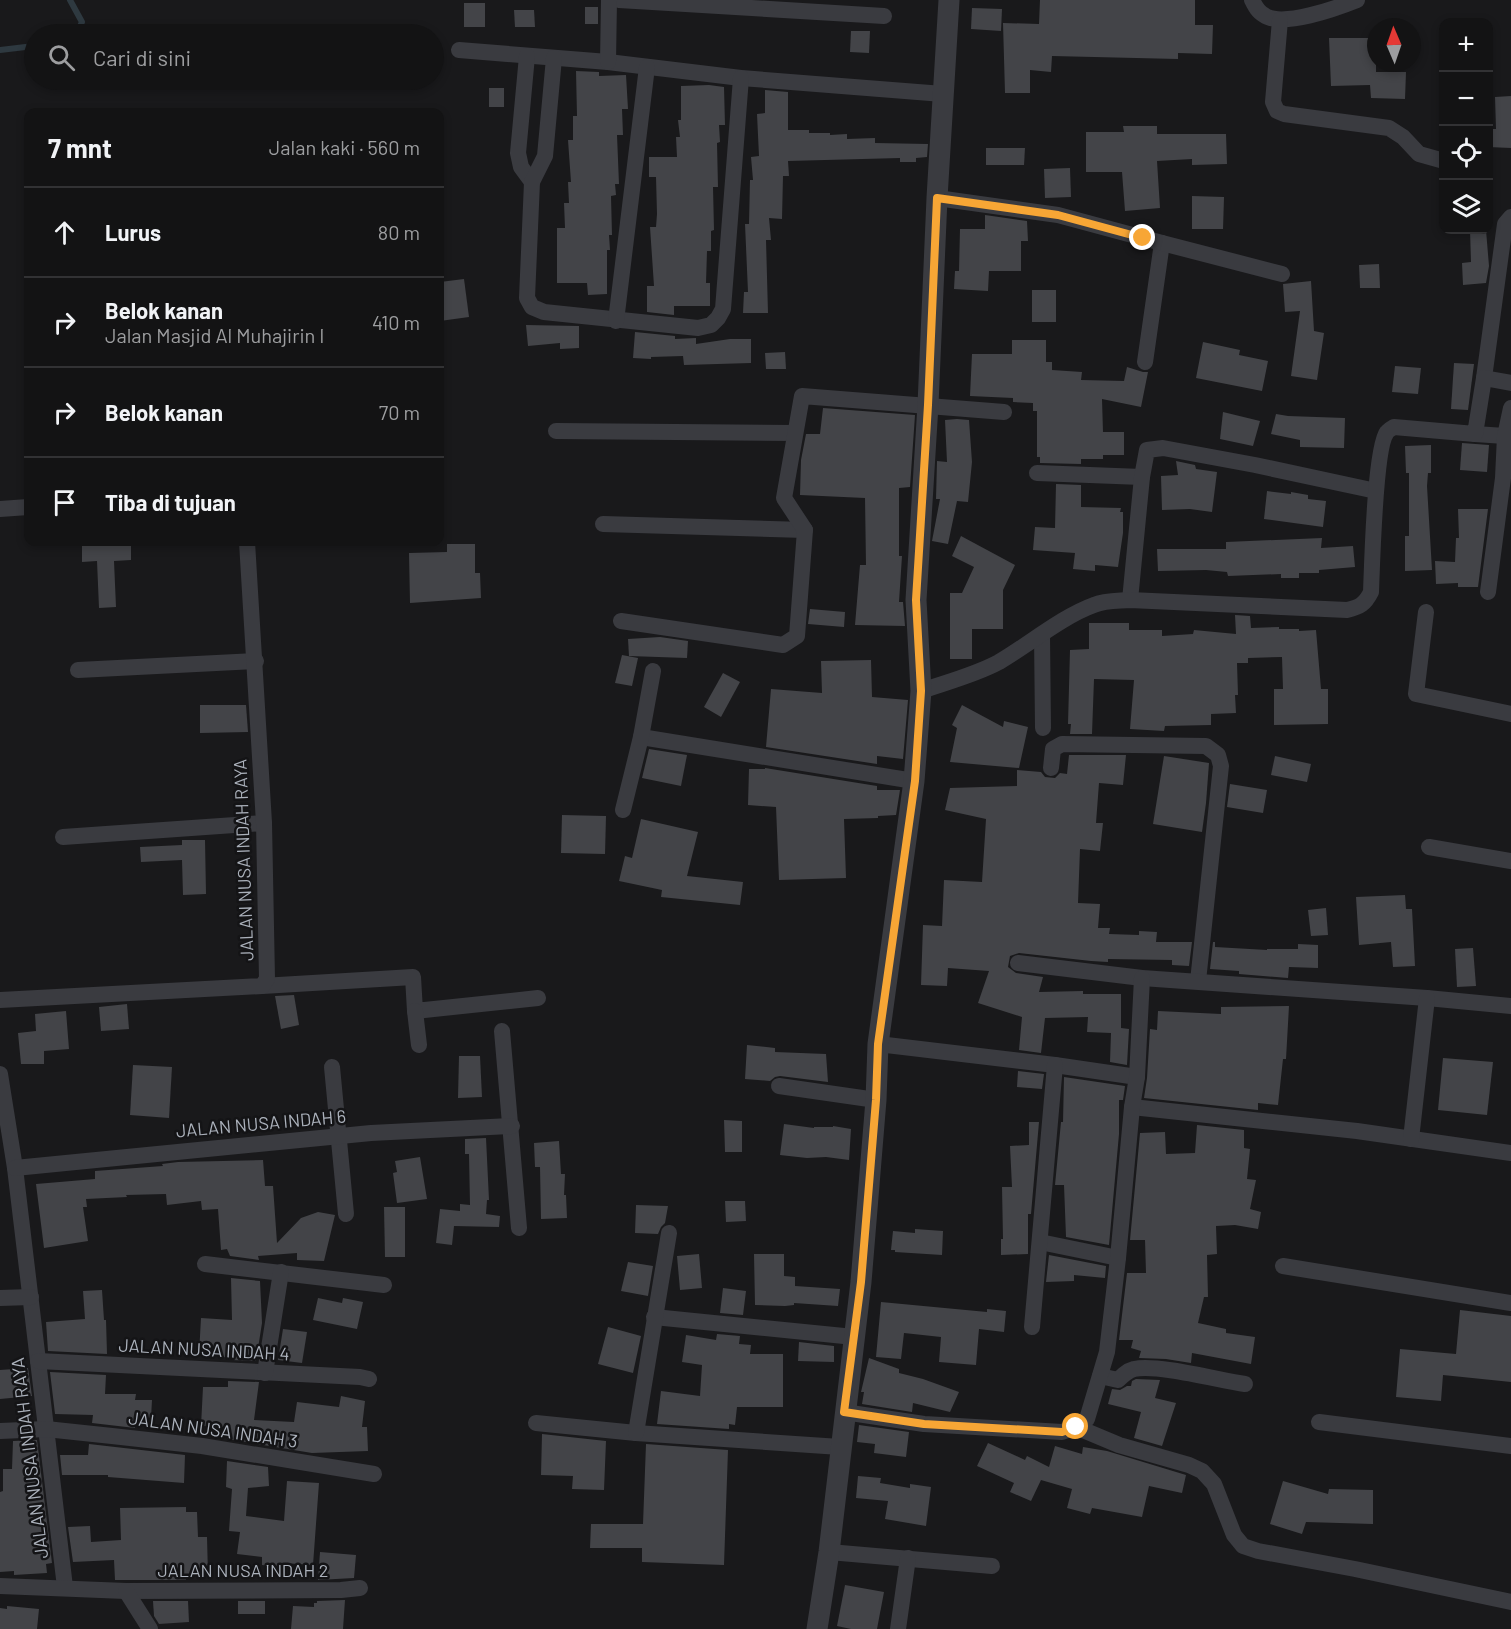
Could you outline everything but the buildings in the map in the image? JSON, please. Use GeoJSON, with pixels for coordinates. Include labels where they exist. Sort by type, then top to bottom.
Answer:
{"type":"FeatureCollection","features":[{"type":"Feature","properties":{"kind":"street"},"geometry":{"type":"LineString","coordinates":[[608,62],[609,0]]}},
{"type":"Feature","properties":{"kind":"street"},"geometry":{"type":"LineString","coordinates":[[619,0],[884,16]]}},
{"type":"Feature","properties":{"kind":"street"},"geometry":{"type":"LineString","coordinates":[[1252,0],[1265,16],[1280,20],[1318,13],[1357,0]]}},
{"type":"Feature","properties":{"kind":"street"},"geometry":{"type":"LineString","coordinates":[[817,1629],[829,1552],[861,1282],[876,1100],[878,1044],[915,781],[921,691],[916,600],[948,7]]}},
{"type":"Feature","properties":{"kind":"street"},"geometry":{"type":"LineString","coordinates":[[1280,20],[1273,102],[1277,111],[1284,114],[1389,128],[1403,137],[1419,154],[1439,160]]}},
{"type":"Feature","properties":{"kind":"street"},"geometry":{"type":"LineString","coordinates":[[459,50],[608,62],[741,78],[943,94]]}},
{"type":"Feature","properties":{"kind":"street"},"geometry":{"type":"LineString","coordinates":[[527,56],[518,153],[521,167],[532,182]]}},
{"type":"Feature","properties":{"kind":"street"},"geometry":{"type":"LineString","coordinates":[[554,58],[545,156],[532,182],[527,298],[532,307],[544,312],[616,321],[698,328],[711,325],[723,309],[741,78]]}},
{"type":"Feature","properties":{"kind":"street"},"geometry":{"type":"LineString","coordinates":[[616,321],[647,67]]}},
{"type":"Feature","properties":{"kind":"street"},"geometry":{"type":"LineString","coordinates":[[937,198],[1058,215],[1282,274]]}},
{"type":"Feature","properties":{"kind":"street"},"geometry":{"type":"LineString","coordinates":[[1475,434],[1505,224],[1511,217]]}},
{"type":"Feature","properties":{"kind":"street"},"geometry":{"type":"LineString","coordinates":[[1145,362],[1162,243]]}},
{"type":"Feature","properties":{"kind":"street"},"geometry":{"type":"LineString","coordinates":[[1484,378],[1511,383]]}},
{"type":"Feature","properties":{"kind":"street"},"geometry":{"type":"LineString","coordinates":[[621,621],[783,645],[797,636],[806,530],[784,498],[802,396],[1004,412]]}},
{"type":"Feature","properties":{"kind":"street"},"geometry":{"type":"LineString","coordinates":[[1488,592],[1507,478],[1504,436],[1511,408]]}},
{"type":"Feature","properties":{"kind":"street"},"geometry":{"type":"LineString","coordinates":[[921,691],[978,672],[997,663],[1093,605],[1106,601],[1130,600],[1347,610],[1358,608],[1366,602],[1371,592],[1376,491],[1383,440],[1387,432],[1394,427],[1504,436]]}},
{"type":"Feature","properties":{"kind":"street"},"geometry":{"type":"LineString","coordinates":[[556,430],[795,433]]}},
{"type":"Feature","properties":{"kind":"street"},"geometry":{"type":"LineString","coordinates":[[1130,600],[1142,477],[1147,450],[1163,448],[1376,491]]}},
{"type":"Feature","properties":{"kind":"street"},"geometry":{"type":"LineString","coordinates":[[1037,472],[1142,477]]}},
{"type":"Feature","properties":{"kind":"street"},"geometry":{"type":"LineString","coordinates":[[0,509],[24,507]]}},
{"type":"Feature","properties":{"kind":"street"},"geometry":{"type":"LineString","coordinates":[[603,524],[806,530]]}},
{"type":"Feature","properties":{"kind":"street","name":"JALAN NUSA INDAH RAYA"},"geometry":{"type":"LineString","coordinates":[[0,1000],[262,986],[267,979],[264,823],[248,546]]}},
{"type":"Feature","properties":{"kind":"street"},"geometry":{"type":"LineString","coordinates":[[1426,612],[1416,694],[1511,714]]}},
{"type":"Feature","properties":{"kind":"street"},"geometry":{"type":"LineString","coordinates":[[1042,635],[1042,728]]}},
{"type":"Feature","properties":{"kind":"street"},"geometry":{"type":"LineString","coordinates":[[78,670],[256,661]]}},
{"type":"Feature","properties":{"kind":"street"},"geometry":{"type":"LineString","coordinates":[[623,810],[641,737],[653,671]]}},
{"type":"Feature","properties":{"kind":"street"},"geometry":{"type":"LineString","coordinates":[[641,737],[915,781]]}},
{"type":"Feature","properties":{"kind":"street"},"geometry":{"type":"LineString","coordinates":[[1051,768],[1053,749],[1062,744],[1206,746],[1218,755],[1221,766],[1198,981]]}},
{"type":"Feature","properties":{"kind":"street"},"geometry":{"type":"LineString","coordinates":[[63,837],[264,823]]}},
{"type":"Feature","properties":{"kind":"street"},"geometry":{"type":"LineString","coordinates":[[1430,847],[1511,861]]}},
{"type":"Feature","properties":{"kind":"street"},"geometry":{"type":"LineString","coordinates":[[1018,963],[1142,978],[1511,1006]]}},
{"type":"Feature","properties":{"kind":"street"},"geometry":{"type":"LineString","coordinates":[[262,986],[413,976],[419,1045]]}},
{"type":"Feature","properties":{"kind":"street"},"geometry":{"type":"LineString","coordinates":[[844,1412],[924,1424],[1062,1432],[1076,1427],[1087,1419],[1107,1352],[1137,1077],[1142,978]]}},
{"type":"Feature","properties":{"kind":"street"},"geometry":{"type":"LineString","coordinates":[[416,1011],[538,998]]}},
{"type":"Feature","properties":{"kind":"street"},"geometry":{"type":"LineString","coordinates":[[1411,1139],[1426,998]]}},
{"type":"Feature","properties":{"kind":"street"},"geometry":{"type":"LineString","coordinates":[[502,1031],[519,1228]]}},
{"type":"Feature","properties":{"kind":"street"},"geometry":{"type":"LineString","coordinates":[[878,1044],[1137,1077]]}},
{"type":"Feature","properties":{"kind":"street"},"geometry":{"type":"LineString","coordinates":[[1032,1327],[1055,1065]]}},
{"type":"Feature","properties":{"kind":"street"},"geometry":{"type":"LineString","coordinates":[[332,1067],[346,1214]]}},
{"type":"Feature","properties":{"kind":"street","name":"JALAN NUSA INDAH RAYA"},"geometry":{"type":"LineString","coordinates":[[0,1074],[6,1137],[15,1168],[65,1587]]}},
{"type":"Feature","properties":{"kind":"street"},"geometry":{"type":"LineString","coordinates":[[779,1086],[876,1100]]}},
{"type":"Feature","properties":{"kind":"street"},"geometry":{"type":"LineString","coordinates":[[1132,1107],[1411,1139],[1511,1153]]}},
{"type":"Feature","properties":{"kind":"street","name":"JALAN NUSA INDAH 6"},"geometry":{"type":"LineString","coordinates":[[15,1168],[339,1137],[512,1126]]}},
{"type":"Feature","properties":{"kind":"street"},"geometry":{"type":"LineString","coordinates":[[636,1432],[669,1233]]}},
{"type":"Feature","properties":{"kind":"street"},"geometry":{"type":"LineString","coordinates":[[1040,1242],[1118,1258]]}},
{"type":"Feature","properties":{"kind":"street"},"geometry":{"type":"LineString","coordinates":[[205,1264],[384,1285]]}},
{"type":"Feature","properties":{"kind":"street"},"geometry":{"type":"LineString","coordinates":[[1283,1266],[1511,1303]]}},
{"type":"Feature","properties":{"kind":"street"},"geometry":{"type":"LineString","coordinates":[[265,1374],[281,1272]]}},
{"type":"Feature","properties":{"kind":"street"},"geometry":{"type":"LineString","coordinates":[[0,1298],[31,1297]]}},
{"type":"Feature","properties":{"kind":"street"},"geometry":{"type":"LineString","coordinates":[[654,1317],[854,1337]]}},
{"type":"Feature","properties":{"kind":"street","name":"JALAN NUSA INDAH 4"},"geometry":{"type":"LineString","coordinates":[[38,1361],[369,1379]]}},
{"type":"Feature","properties":{"kind":"street"},"geometry":{"type":"LineString","coordinates":[[1100,1376],[1118,1380],[1131,1370],[1140,1368],[1245,1384]]}},
{"type":"Feature","properties":{"kind":"street"},"geometry":{"type":"LineString","coordinates":[[1319,1422],[1511,1446]]}},
{"type":"Feature","properties":{"kind":"street"},"geometry":{"type":"LineString","coordinates":[[536,1423],[840,1447]]}},
{"type":"Feature","properties":{"kind":"street"},"geometry":{"type":"LineString","coordinates":[[1076,1427],[1119,1445],[1189,1465],[1202,1471],[1214,1484],[1234,1535],[1243,1546],[1258,1551],[1511,1602]]}},
{"type":"Feature","properties":{"kind":"street","name":"JALAN NUSA INDAH 3"},"geometry":{"type":"LineString","coordinates":[[0,1431],[46,1430],[202,1446],[374,1474]]}},
{"type":"Feature","properties":{"kind":"street"},"geometry":{"type":"LineString","coordinates":[[829,1552],[992,1566]]}},
{"type":"Feature","properties":{"kind":"street"},"geometry":{"type":"LineString","coordinates":[[898,1629],[908,1558]]}},
{"type":"Feature","properties":{"kind":"street","name":"JALAN NUSA INDAH 2"},"geometry":{"type":"LineString","coordinates":[[0,1586],[126,1591],[360,1588]]}},
{"type":"Feature","properties":{"kind":"street"},"geometry":{"type":"LineString","coordinates":[[126,1591],[150,1629]]}},
{"type":"Feature","properties":{"kind":"waterway"},"geometry":{"type":"LineString","coordinates":[[70,0],[81,24]]}},
{"type":"Feature","properties":{"kind":"waterway"},"geometry":{"type":"LineString","coordinates":[[0,50],[24,47]]}},
{"type":"Feature","properties":{"kind":"route"},"geometry":{"type":"LineString","coordinates":[[1076,1427],[1062,1432],[924,1424],[844,1412],[861,1282],[876,1100],[878,1044],[915,781],[921,691],[916,600],[928,405],[937,198],[1058,215],[1143,238]]}}]}
